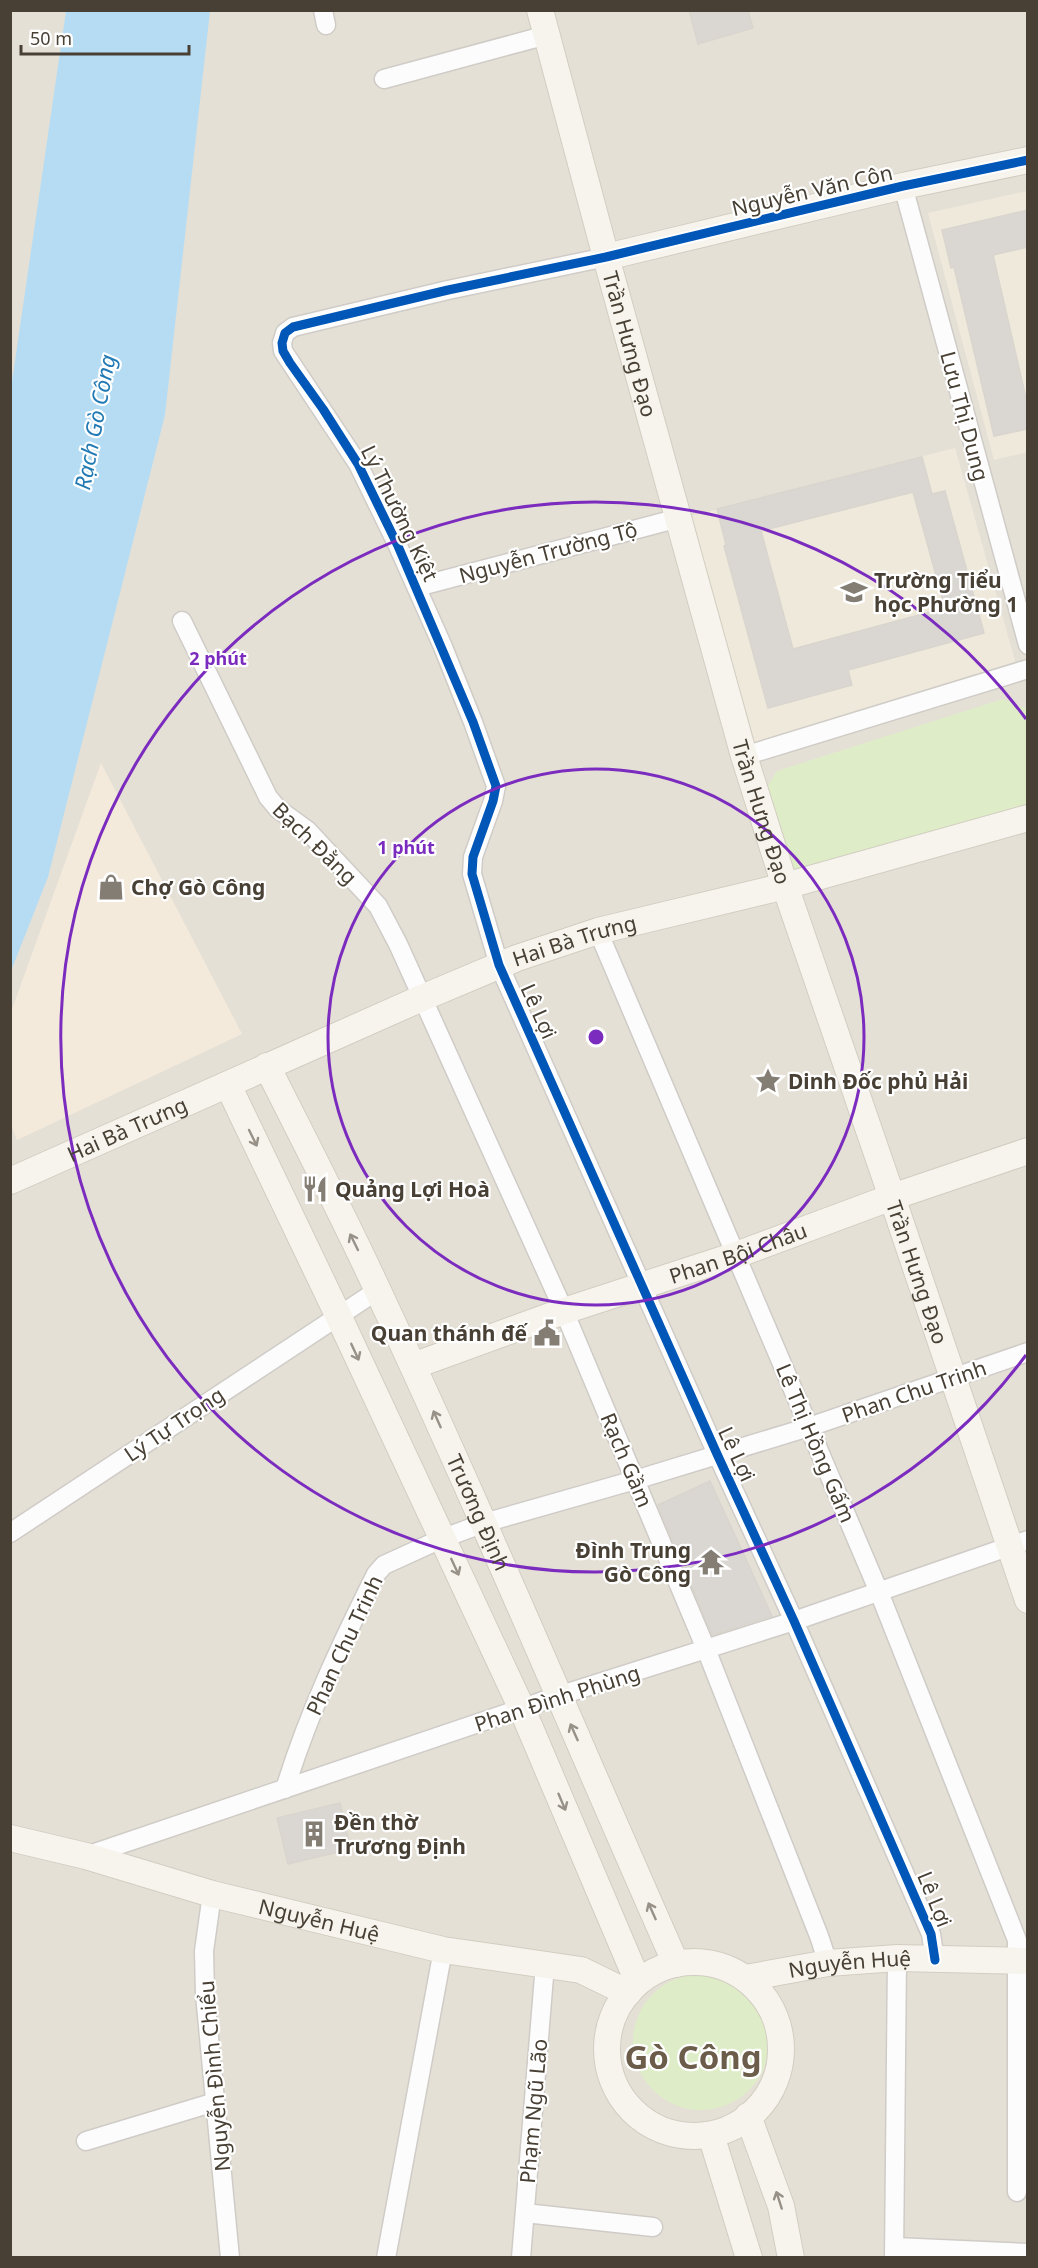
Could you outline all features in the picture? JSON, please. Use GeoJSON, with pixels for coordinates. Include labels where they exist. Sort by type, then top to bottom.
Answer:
{"type":"FeatureCollection","features":[{"type":"Feature","properties":{"kind":"street","name":"Trần Hưng Đạo"},"geometry":{"type":"LineString","coordinates":[[540,10],[744,756],[785,886],[952,1379],[1018,1543],[1028,1600]]}},
{"type":"Feature","properties":{"kind":"street"},"geometry":{"type":"LineString","coordinates":[[384,79],[547,35]]}},
{"type":"Feature","properties":{"kind":"street","name":"Nguyễn Văn Côn"},"geometry":{"type":"LineString","coordinates":[[606,257],[903,186],[1028,160]]}},
{"type":"Feature","properties":{"kind":"street","name":"Lưu Thị Dung"},"geometry":{"type":"LineString","coordinates":[[903,186],[1028,645]]}},
{"type":"Feature","properties":{"kind":"street","name":"Lý Thường Kiệt"},"geometry":{"type":"LineString","coordinates":[[499,965],[472,874],[472,857],[494,801],[496,786],[473,722],[417,587],[358,464],[287,357],[282,343],[285,333],[293,327],[448,290],[606,257]]}},
{"type":"Feature","properties":{"kind":"street","name":"Nguyễn Trường Tộ"},"geometry":{"type":"LineString","coordinates":[[417,587],[678,518]]}},
{"type":"Feature","properties":{"kind":"street","name":"Bạch Đằng"},"geometry":{"type":"LineString","coordinates":[[182,621],[268,797],[278,809],[307,830],[378,906],[422,998]]}},
{"type":"Feature","properties":{"kind":"street"},"geometry":{"type":"LineString","coordinates":[[744,756],[1028,669]]}},
{"type":"Feature","properties":{"kind":"street","name":"Hai Bà Trưng"},"geometry":{"type":"LineString","coordinates":[[10,1181],[499,965],[598,932],[785,886],[1028,818]]}},
{"type":"Feature","properties":{"kind":"street","name":"Lê Thị Hồng Gấm"},"geometry":{"type":"LineString","coordinates":[[598,932],[879,1592],[1017,1940],[1022,1961],[1017,2192]]}},
{"type":"Feature","properties":{"kind":"street","name":"Lê Lợi"},"geometry":{"type":"LineString","coordinates":[[499,965],[794,1621],[931,1934],[935,1960]]}},
{"type":"Feature","properties":{"kind":"street","name":"Rạch Gầm"},"geometry":{"type":"LineString","coordinates":[[422,998],[564,1311],[706,1649],[828,1962]]}},
{"type":"Feature","properties":{"kind":"street","name":"Trương Định"},"geometry":{"type":"LineString","coordinates":[[267,1066],[413,1366],[676,1964]]}},
{"type":"Feature","properties":{"kind":"street","name":"Trương Định"},"geometry":{"type":"LineString","coordinates":[[228,1085],[522,1709],[633,1988]]}},
{"type":"Feature","properties":{"kind":"street","name":"Phan Bội Châu"},"geometry":{"type":"LineString","coordinates":[[413,1366],[564,1311],[736,1255],[892,1197],[1028,1151]]}},
{"type":"Feature","properties":{"kind":"street","name":"Lý Tự Trọng"},"geometry":{"type":"LineString","coordinates":[[10,1533],[378,1290]]}},
{"type":"Feature","properties":{"kind":"street","name":"Phan Chu Trinh"},"geometry":{"type":"LineString","coordinates":[[285,1789],[301,1738],[341,1644],[376,1574],[384,1565],[441,1539],[484,1523],[809,1427],[1028,1352]]}},
{"type":"Feature","properties":{"kind":"street","name":"Phan Đình Phùng"},"geometry":{"type":"LineString","coordinates":[[86,1856],[558,1696],[794,1621],[1018,1543]]}},
{"type":"Feature","properties":{"kind":"street","name":"Nguyễn Huệ"},"geometry":{"type":"LineString","coordinates":[[10,1838],[86,1856],[212,1894],[442,1950],[581,1970],[633,1988]]}},
{"type":"Feature","properties":{"kind":"street","name":"Nguyễn Đình Chiểu"},"geometry":{"type":"LineString","coordinates":[[212,1894],[204,1951],[206,1995],[230,2258]]}},
{"type":"Feature","properties":{"kind":"street"},"geometry":{"type":"LineString","coordinates":[[386,2258],[442,1950]]}},
{"type":"Feature","properties":{"kind":"street"},"geometry":{"type":"LineString","coordinates":[[897,1958],[895,2252],[1028,2253]]}},
{"type":"Feature","properties":{"kind":"street","name":"Nguyễn Huệ"},"geometry":{"type":"LineString","coordinates":[[746,1978],[828,1962],[897,1958],[1022,1961]]}},
{"type":"Feature","properties":{"kind":"street"},"geometry":{"type":"LineString","coordinates":[[691,1961],[720,1965],[746,1978],[766,1999],[778,2025],[782,2053],[776,2081],[761,2106],[738,2124],[711,2135],[682,2135],[655,2127],[631,2110],[615,2086],[607,2059],[608,2030],[619,2003],[633,1988],[663,1967],[691,1961]]}},
{"type":"Feature","properties":{"kind":"street","name":"Phạm Ngũ Lão"},"geometry":{"type":"LineString","coordinates":[[521,2258],[546,1964]]}},
{"type":"Feature","properties":{"kind":"street"},"geometry":{"type":"LineString","coordinates":[[86,2141],[215,2102]]}},
{"type":"Feature","properties":{"kind":"street"},"geometry":{"type":"LineString","coordinates":[[748,2116],[781,2206],[791,2258]]}},
{"type":"Feature","properties":{"kind":"street"},"geometry":{"type":"LineString","coordinates":[[711,2135],[749,2258]]}},
{"type":"Feature","properties":{"kind":"street"},"geometry":{"type":"LineString","coordinates":[[525,2213],[653,2228]]}},
{"type":"Feature","properties":{"kind":"shaded area"},"geometry":{"type":"Polygon","coordinates":[[[11,11],[1027,11],[1027,2257],[11,2257],[11,11]]]}},
{"type":"Feature","properties":{"kind":"shaded area"},"geometry":{"type":"Polygon","coordinates":[[[1027,191],[1027,452],[994,460],[928,213],[1027,191]]]}},
{"type":"Feature","properties":{"kind":"shaded area","name":"Trường Tiểu học Phường 1"},"geometry":{"type":"Polygon","coordinates":[[[955,448],[1017,668],[758,753],[691,516],[955,448]]]}},
{"type":"Feature","properties":{"kind":"shaded area","name":"Chợ Gò Công"},"geometry":{"type":"Polygon","coordinates":[[[101,763],[242,1034],[17,1140],[11,1124],[11,1012],[101,763]]]}},
{"type":"Feature","properties":{"kind":"green space"},"geometry":{"type":"Polygon","coordinates":[[[1003,699],[1027,709],[1027,820],[805,879],[788,869],[766,789],[777,771],[1003,699]]]}},
{"type":"Feature","properties":{"kind":"green space"},"geometry":{"type":"Polygon","coordinates":[[[701,1974],[727,1979],[749,1994],[764,2016],[769,2042],[764,2068],[749,2090],[727,2105],[701,2110],[675,2105],[653,2090],[638,2068],[633,2042],[638,2016],[653,1994],[675,1979],[701,1974]]]}},
{"type":"Feature","properties":{"kind":"water","name":"Rạch Gò Công"},"geometry":{"type":"Polygon","coordinates":[[[66,11],[210,11],[165,415],[48,877],[11,971],[10,395],[66,11]]]}},
{"type":"Feature","properties":{"kind":"building"},"geometry":{"type":"Polygon","coordinates":[[[689,10],[748,10],[753,28],[698,44],[689,10]]]}},
{"type":"Feature","properties":{"kind":"building"},"geometry":{"type":"Polygon","coordinates":[[[1028,210],[1028,247],[993,255],[1028,407],[1028,429],[994,436],[954,267],[951,268],[942,230],[1028,210]]]}},
{"type":"Feature","properties":{"kind":"building"},"geometry":{"type":"Polygon","coordinates":[[[922,457],[932,494],[945,491],[984,633],[848,670],[852,685],[768,708],[724,546],[726,545],[717,509],[922,457]],[[913,492],[761,531],[793,649],[945,608],[913,492]]]}},
{"type":"Feature","properties":{"kind":"building","name":"Đình Trung Gò Công"},"geometry":{"type":"Polygon","coordinates":[[[710,1481],[772,1616],[712,1635],[658,1505],[710,1481]]]}},
{"type":"Feature","properties":{"kind":"building","name":"Đền thờ Trương Định"},"geometry":{"type":"Polygon","coordinates":[[[340,1803],[351,1849],[288,1864],[277,1818],[340,1803]]]}},
{"type":"Feature","properties":{"kind":"cycle path"},"geometry":{"type":"LineString","coordinates":[[935,1960],[931,1934],[794,1621],[499,965],[472,874],[473,857],[496,786],[473,722],[398,546],[358,464],[290,363],[283,351],[282,343],[285,333],[293,327],[448,290],[606,257],[903,186],[1028,160]]}},
{"type":"Feature","properties":{"kind":"place","name":"Trường Tiểu học Phường 1"},"geometry":{"type":"Point","coordinates":[854,592]}},
{"type":"Feature","properties":{"kind":"place","name":"Chợ Gò Công"},"geometry":{"type":"Point","coordinates":[111,887]}},
{"type":"Feature","properties":{"kind":"place","name":"Dinh Đốc phủ Hải"},"geometry":{"type":"Point","coordinates":[768,1081]}},
{"type":"Feature","properties":{"kind":"place","name":"Quảng Lợi Hoà"},"geometry":{"type":"Point","coordinates":[315,1189]}},
{"type":"Feature","properties":{"kind":"place","name":"Quan thánh đế"},"geometry":{"type":"Point","coordinates":[547,1333]}},
{"type":"Feature","properties":{"kind":"place","name":"Đình Trung Gò Công"},"geometry":{"type":"Point","coordinates":[711,1562]}},
{"type":"Feature","properties":{"kind":"place","name":"Đền thờ Trương Định"},"geometry":{"type":"Point","coordinates":[314,1834]}},
{"type":"Feature","properties":{"kind":"district","name":"Gò Công"},"geometry":{"type":"Point","coordinates":[693,2056]}}]}
